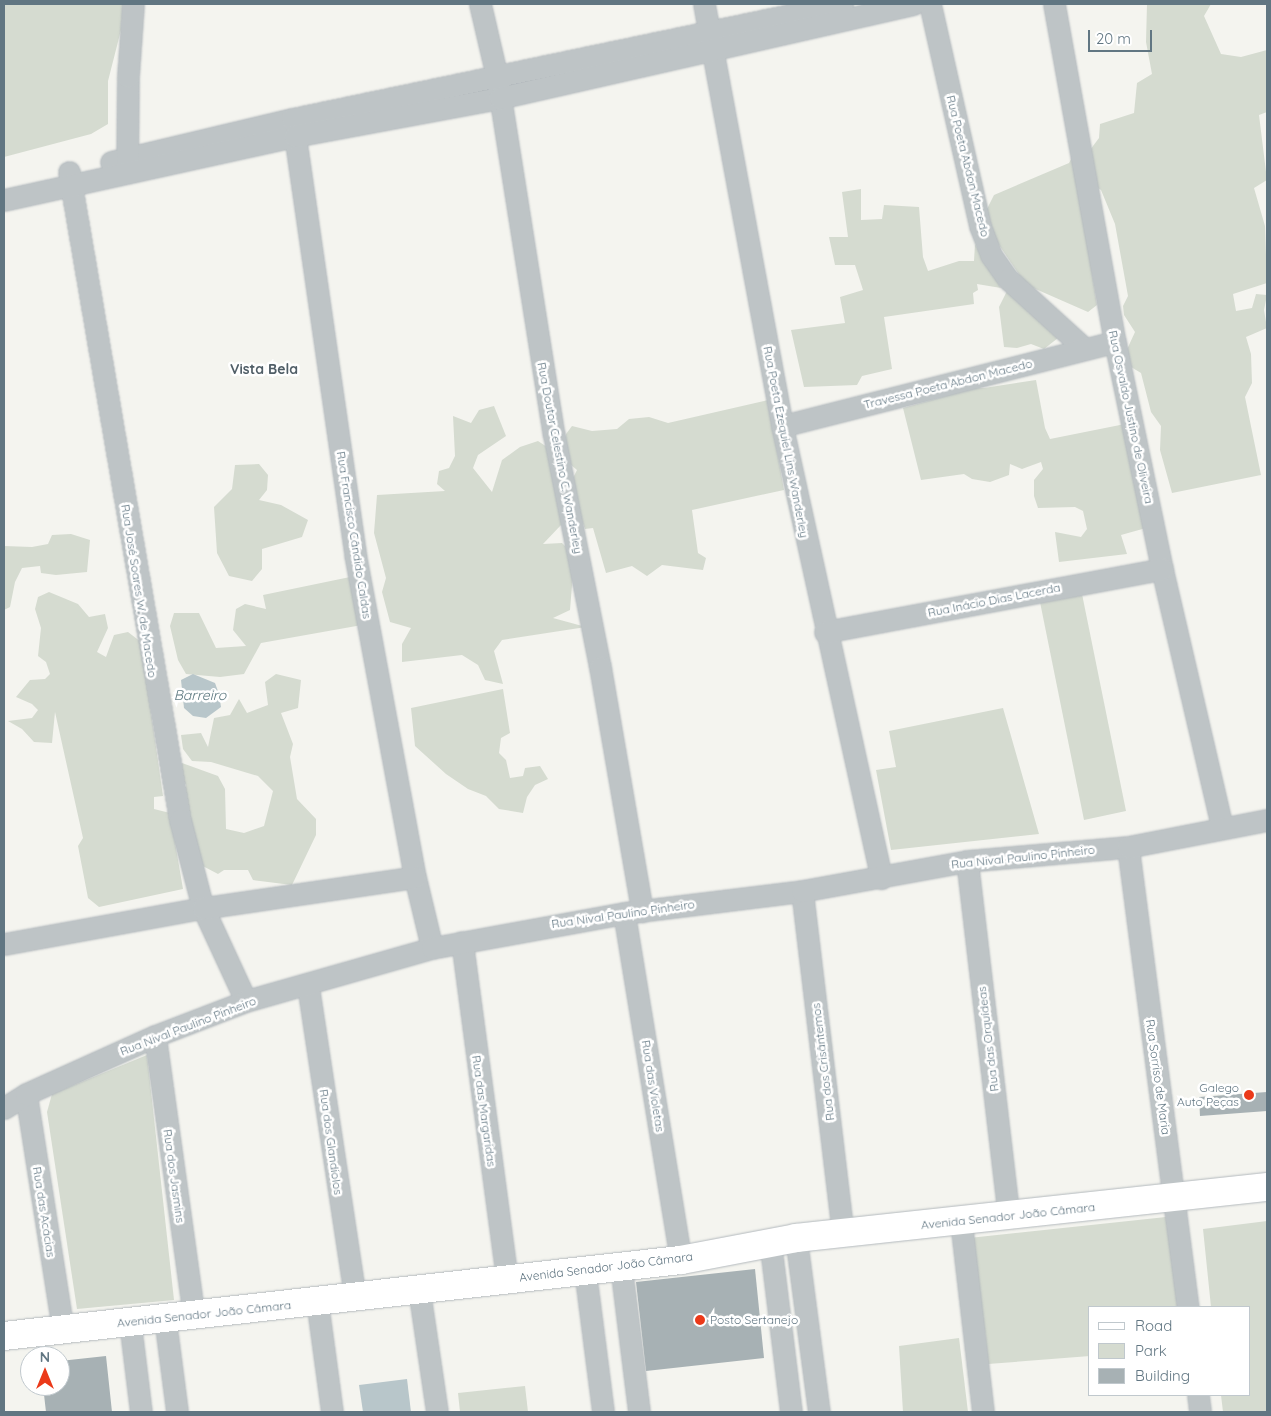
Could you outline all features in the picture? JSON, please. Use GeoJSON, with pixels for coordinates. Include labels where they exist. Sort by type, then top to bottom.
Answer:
{"type":"FeatureCollection","features":[{"type":"Feature","properties":{"kind":"main road","name":"Avenida Senador João Câmara"},"geometry":{"type":"LineString","coordinates":[[4,1336],[681,1260],[770,1241],[1267,1188]]}},
{"type":"Feature","properties":{"kind":"street"},"geometry":{"type":"LineString","coordinates":[[127,165],[133,4]]}},
{"type":"Feature","properties":{"kind":"street","name":"Rua Doutor Celestino C. Wanderley"},"geometry":{"type":"LineString","coordinates":[[480,4],[497,77],[554,435],[600,667],[633,912]]}},
{"type":"Feature","properties":{"kind":"street","name":"Rua Poeta Ezequiel Lins Wanderley"},"geometry":{"type":"LineString","coordinates":[[704,4],[782,426],[825,632],[881,878]]}},
{"type":"Feature","properties":{"kind":"street"},"geometry":{"type":"LineString","coordinates":[[294,128],[500,98],[842,4]]}},
{"type":"Feature","properties":{"kind":"street"},"geometry":{"type":"LineString","coordinates":[[4,187],[70,178],[294,128],[497,77],[914,4]]}},
{"type":"Feature","properties":{"kind":"street","name":"Rua Poeta Abdon Macedo"},"geometry":{"type":"LineString","coordinates":[[930,4],[980,226],[991,255],[1008,279],[1085,349]]}},
{"type":"Feature","properties":{"kind":"street","name":"Rua Osvaldo Justino de Oliveira"},"geometry":{"type":"LineString","coordinates":[[1054,4],[1115,342],[1162,569],[1222,826]]}},
{"type":"Feature","properties":{"kind":"street","name":"Rua Francisco Cândido Caldas"},"geometry":{"type":"LineString","coordinates":[[294,128],[355,554],[415,877],[432,948]]}},
{"type":"Feature","properties":{"kind":"street"},"geometry":{"type":"LineString","coordinates":[[4,200],[70,178]]}},
{"type":"Feature","properties":{"kind":"street","name":"Rua José Soares W. de Macedo"},"geometry":{"type":"LineString","coordinates":[[70,178],[164,739],[203,908],[246,1001]]}},
{"type":"Feature","properties":{"kind":"street","name":"Travessa Poeta Abdon Macedo"},"geometry":{"type":"LineString","coordinates":[[782,426],[1115,342]]}},
{"type":"Feature","properties":{"kind":"street","name":"Rua Inácio Dias Lacerda"},"geometry":{"type":"LineString","coordinates":[[825,632],[1162,569]]}},
{"type":"Feature","properties":{"kind":"street","name":"Rua Nival Paulino Pinheiro"},"geometry":{"type":"LineString","coordinates":[[4,1108],[26,1094],[154,1036],[246,1001],[308,986],[432,948],[633,912],[881,878],[967,861],[1128,847],[1222,826],[1267,820]]}},
{"type":"Feature","properties":{"kind":"street","name":"Rua Sorriso de Maria"},"geometry":{"type":"LineString","coordinates":[[1128,847],[1188,1306]]}},
{"type":"Feature","properties":{"kind":"street","name":"Rua das Orquídeas"},"geometry":{"type":"LineString","coordinates":[[967,861],[1009,1216]]}},
{"type":"Feature","properties":{"kind":"street"},"geometry":{"type":"LineString","coordinates":[[4,944],[203,908],[415,877]]}},
{"type":"Feature","properties":{"kind":"street","name":"Rua dos Crisântemos"},"geometry":{"type":"LineString","coordinates":[[802,890],[843,1233]]}},
{"type":"Feature","properties":{"kind":"street","name":"Rua das Violetas"},"geometry":{"type":"LineString","coordinates":[[633,912],[681,1260]]}},
{"type":"Feature","properties":{"kind":"street","name":"Rua das Margaridas"},"geometry":{"type":"LineString","coordinates":[[462,942],[507,1279]]}},
{"type":"Feature","properties":{"kind":"street","name":"Rua dos Glandiolos"},"geometry":{"type":"LineString","coordinates":[[308,986],[355,1297]]}},
{"type":"Feature","properties":{"kind":"street","name":"Rua dos Jasmins"},"geometry":{"type":"LineString","coordinates":[[154,1036],[194,1316]]}},
{"type":"Feature","properties":{"kind":"street","name":"Rua das Acácias"},"geometry":{"type":"LineString","coordinates":[[26,1094],[63,1330]]}},
{"type":"Feature","properties":{"kind":"street"},"geometry":{"type":"LineString","coordinates":[[961,1222],[983,1412]]}},
{"type":"Feature","properties":{"kind":"street"},"geometry":{"type":"LineString","coordinates":[[796,1238],[819,1412]]}},
{"type":"Feature","properties":{"kind":"street"},"geometry":{"type":"LineString","coordinates":[[770,1241],[791,1412]]}},
{"type":"Feature","properties":{"kind":"street"},"geometry":{"type":"LineString","coordinates":[[621,1267],[639,1412]]}},
{"type":"Feature","properties":{"kind":"street"},"geometry":{"type":"LineString","coordinates":[[584,1271],[603,1412]]}},
{"type":"Feature","properties":{"kind":"street"},"geometry":{"type":"LineString","coordinates":[[419,1290],[437,1412]]}},
{"type":"Feature","properties":{"kind":"street"},"geometry":{"type":"LineString","coordinates":[[316,1302],[332,1412]]}},
{"type":"Feature","properties":{"kind":"street"},"geometry":{"type":"LineString","coordinates":[[166,1319],[177,1412]]}},
{"type":"Feature","properties":{"kind":"street"},"geometry":{"type":"LineString","coordinates":[[130,1323],[141,1412]]}},
{"type":"Feature","properties":{"kind":"street"},"geometry":{"type":"LineString","coordinates":[[1198,1396],[1200,1412]]}},
{"type":"Feature","properties":{"kind":"green space"},"geometry":{"type":"Polygon","coordinates":[[[4,4],[123,4],[121,30],[108,81],[108,124],[91,134],[4,157],[4,4]]]}},
{"type":"Feature","properties":{"kind":"green space"},"geometry":{"type":"Polygon","coordinates":[[[1147,4],[1211,4],[1204,16],[1221,54],[1241,57],[1267,50],[1267,112],[1259,115],[1267,180],[1254,188],[1265,226],[1267,283],[1233,294],[1236,311],[1252,308],[1256,294],[1267,295],[1264,310],[1267,328],[1246,337],[1251,354],[1252,383],[1245,397],[1261,475],[1172,493],[1160,450],[1161,426],[1151,412],[1141,373],[1126,364],[1124,356],[1135,332],[1124,315],[1123,306],[1128,296],[1115,224],[1101,190],[1093,185],[1084,158],[1099,138],[1100,124],[1134,113],[1137,83],[1152,74],[1146,42],[1147,4]]]}},
{"type":"Feature","properties":{"kind":"green space"},"geometry":{"type":"Polygon","coordinates":[[[1074,154],[1097,305],[1088,312],[1031,287],[1020,276],[991,233],[984,215],[994,195],[1069,163],[1074,154]]]}},
{"type":"Feature","properties":{"kind":"green space"},"geometry":{"type":"Polygon","coordinates":[[[861,189],[861,220],[882,219],[884,205],[919,207],[923,257],[928,271],[959,261],[974,261],[975,244],[1001,288],[977,284],[978,290],[973,293],[974,304],[884,317],[892,369],[862,376],[857,385],[804,387],[791,330],[845,323],[840,297],[863,290],[855,265],[835,265],[829,237],[848,237],[842,192],[861,189]]]}},
{"type":"Feature","properties":{"kind":"green space"},"geometry":{"type":"Polygon","coordinates":[[[1008,289],[1058,338],[1044,349],[1031,344],[1017,348],[1004,347],[999,307],[1008,289]]]}},
{"type":"Feature","properties":{"kind":"green space"},"geometry":{"type":"Polygon","coordinates":[[[1036,380],[1045,428],[1050,439],[1125,424],[1146,528],[1121,535],[1127,554],[1059,562],[1055,532],[1081,537],[1087,529],[1083,511],[1075,507],[1038,508],[1034,496],[1034,480],[1043,469],[1041,462],[1022,469],[1010,464],[1009,475],[990,482],[972,479],[964,474],[921,480],[903,408],[946,396],[957,388],[984,388],[1036,380]]]}},
{"type":"Feature","properties":{"kind":"green space"},"geometry":{"type":"Polygon","coordinates":[[[768,400],[784,490],[692,510],[698,553],[706,558],[703,570],[662,565],[647,576],[632,566],[606,573],[593,528],[585,529],[569,486],[577,470],[564,459],[566,434],[572,426],[592,431],[617,429],[629,419],[649,417],[668,423],[768,400]]]}},
{"type":"Feature","properties":{"kind":"green space"},"geometry":{"type":"Polygon","coordinates":[[[494,406],[506,436],[478,455],[473,468],[492,492],[502,460],[520,447],[538,441],[547,447],[564,513],[561,525],[543,544],[562,543],[569,550],[573,573],[570,610],[553,618],[586,627],[502,640],[494,651],[503,684],[485,680],[478,665],[462,655],[402,662],[402,644],[411,628],[390,622],[382,592],[386,578],[374,533],[377,495],[445,491],[437,484],[439,471],[449,468],[455,456],[453,416],[471,423],[479,410],[494,406]]]}},
{"type":"Feature","properties":{"kind":"green space"},"geometry":{"type":"Polygon","coordinates":[[[259,464],[268,475],[267,490],[259,500],[281,505],[308,520],[302,537],[262,549],[262,569],[252,581],[229,576],[217,553],[214,507],[232,489],[235,465],[259,464]]]}},
{"type":"Feature","properties":{"kind":"green space"},"geometry":{"type":"Polygon","coordinates":[[[71,534],[90,540],[87,572],[56,575],[41,573],[40,566],[22,568],[15,582],[10,607],[4,610],[4,546],[32,547],[48,544],[52,535],[71,534]]]}},
{"type":"Feature","properties":{"kind":"green space"},"geometry":{"type":"Polygon","coordinates":[[[350,577],[362,625],[261,643],[244,674],[220,677],[186,674],[178,660],[170,626],[174,613],[199,613],[216,648],[246,646],[233,630],[236,609],[245,604],[266,609],[263,595],[350,577]]]}},
{"type":"Feature","properties":{"kind":"green space"},"geometry":{"type":"Polygon","coordinates":[[[49,592],[78,604],[89,617],[105,614],[108,628],[97,652],[106,657],[114,635],[128,632],[141,642],[163,796],[154,797],[154,809],[170,813],[183,889],[99,907],[88,898],[78,846],[83,838],[55,712],[52,743],[34,742],[22,729],[8,721],[32,718],[38,710],[32,704],[16,697],[30,680],[45,679],[50,674],[46,662],[38,656],[41,628],[35,609],[38,597],[49,592]]]}},
{"type":"Feature","properties":{"kind":"green space"},"geometry":{"type":"Polygon","coordinates":[[[1082,594],[1126,811],[1084,820],[1040,602],[1082,594]]]}},
{"type":"Feature","properties":{"kind":"green space"},"geometry":{"type":"Polygon","coordinates":[[[276,674],[301,680],[298,708],[281,713],[293,744],[290,757],[297,799],[316,819],[316,835],[292,885],[253,880],[248,870],[224,870],[218,874],[199,864],[182,798],[186,785],[179,772],[182,763],[218,776],[225,789],[226,829],[244,833],[264,826],[273,791],[258,776],[211,762],[192,761],[183,749],[181,735],[201,733],[208,747],[214,718],[230,715],[239,699],[247,713],[268,705],[265,682],[276,674]]]}},
{"type":"Feature","properties":{"kind":"green space"},"geometry":{"type":"Polygon","coordinates":[[[503,689],[510,733],[501,738],[499,753],[506,760],[510,778],[523,776],[525,768],[540,766],[548,779],[535,785],[527,797],[523,813],[499,809],[486,796],[468,789],[446,774],[415,746],[411,708],[503,689]]]}},
{"type":"Feature","properties":{"kind":"green space"},"geometry":{"type":"Polygon","coordinates":[[[1003,708],[1039,834],[891,850],[876,770],[896,767],[889,731],[1003,708]]]}},
{"type":"Feature","properties":{"kind":"green space"},"geometry":{"type":"Polygon","coordinates":[[[147,1055],[174,1300],[77,1309],[47,1112],[52,1094],[147,1055]]]}},
{"type":"Feature","properties":{"kind":"green space"},"geometry":{"type":"Polygon","coordinates":[[[1166,1217],[1182,1306],[1088,1306],[1088,1356],[988,1364],[985,1332],[972,1278],[969,1238],[1166,1217]]]}},
{"type":"Feature","properties":{"kind":"green space"},"geometry":{"type":"Polygon","coordinates":[[[1267,1221],[1267,1412],[1223,1412],[1221,1396],[1251,1396],[1251,1306],[1211,1306],[1203,1229],[1267,1221]]]}},
{"type":"Feature","properties":{"kind":"green space"},"geometry":{"type":"Polygon","coordinates":[[[959,1338],[968,1412],[903,1412],[899,1346],[959,1338]]]}},
{"type":"Feature","properties":{"kind":"green space"},"geometry":{"type":"Polygon","coordinates":[[[525,1386],[528,1412],[460,1412],[458,1393],[525,1386]]]}},
{"type":"Feature","properties":{"kind":"water","name":"Barreiro"},"geometry":{"type":"Polygon","coordinates":[[[193,674],[215,683],[219,694],[221,707],[206,718],[193,716],[184,708],[181,680],[193,674]]]}},
{"type":"Feature","properties":{"kind":"water"},"geometry":{"type":"Polygon","coordinates":[[[407,1379],[411,1412],[363,1412],[359,1385],[407,1379]]]}},
{"type":"Feature","properties":{"kind":"building","name":"Galego Auto Peças"},"geometry":{"type":"Polygon","coordinates":[[[1267,1092],[1267,1111],[1200,1116],[1199,1097],[1267,1092]]]}},
{"type":"Feature","properties":{"kind":"building","name":"Posto Sertanejo"},"geometry":{"type":"Polygon","coordinates":[[[755,1269],[764,1358],[646,1371],[636,1282],[755,1269]]]}},
{"type":"Feature","properties":{"kind":"building"},"geometry":{"type":"Polygon","coordinates":[[[106,1356],[112,1412],[46,1412],[44,1396],[70,1396],[70,1360],[106,1356]]]}},
{"type":"Feature","properties":{"kind":"place","name":"Galego Auto Peças"},"geometry":{"type":"Point","coordinates":[1249,1095]}},
{"type":"Feature","properties":{"kind":"place","name":"Posto Sertanejo"},"geometry":{"type":"Point","coordinates":[700,1320]}},
{"type":"Feature","properties":{"kind":"district","name":"Vista Bela"},"geometry":{"type":"Point","coordinates":[264,369]}}]}
